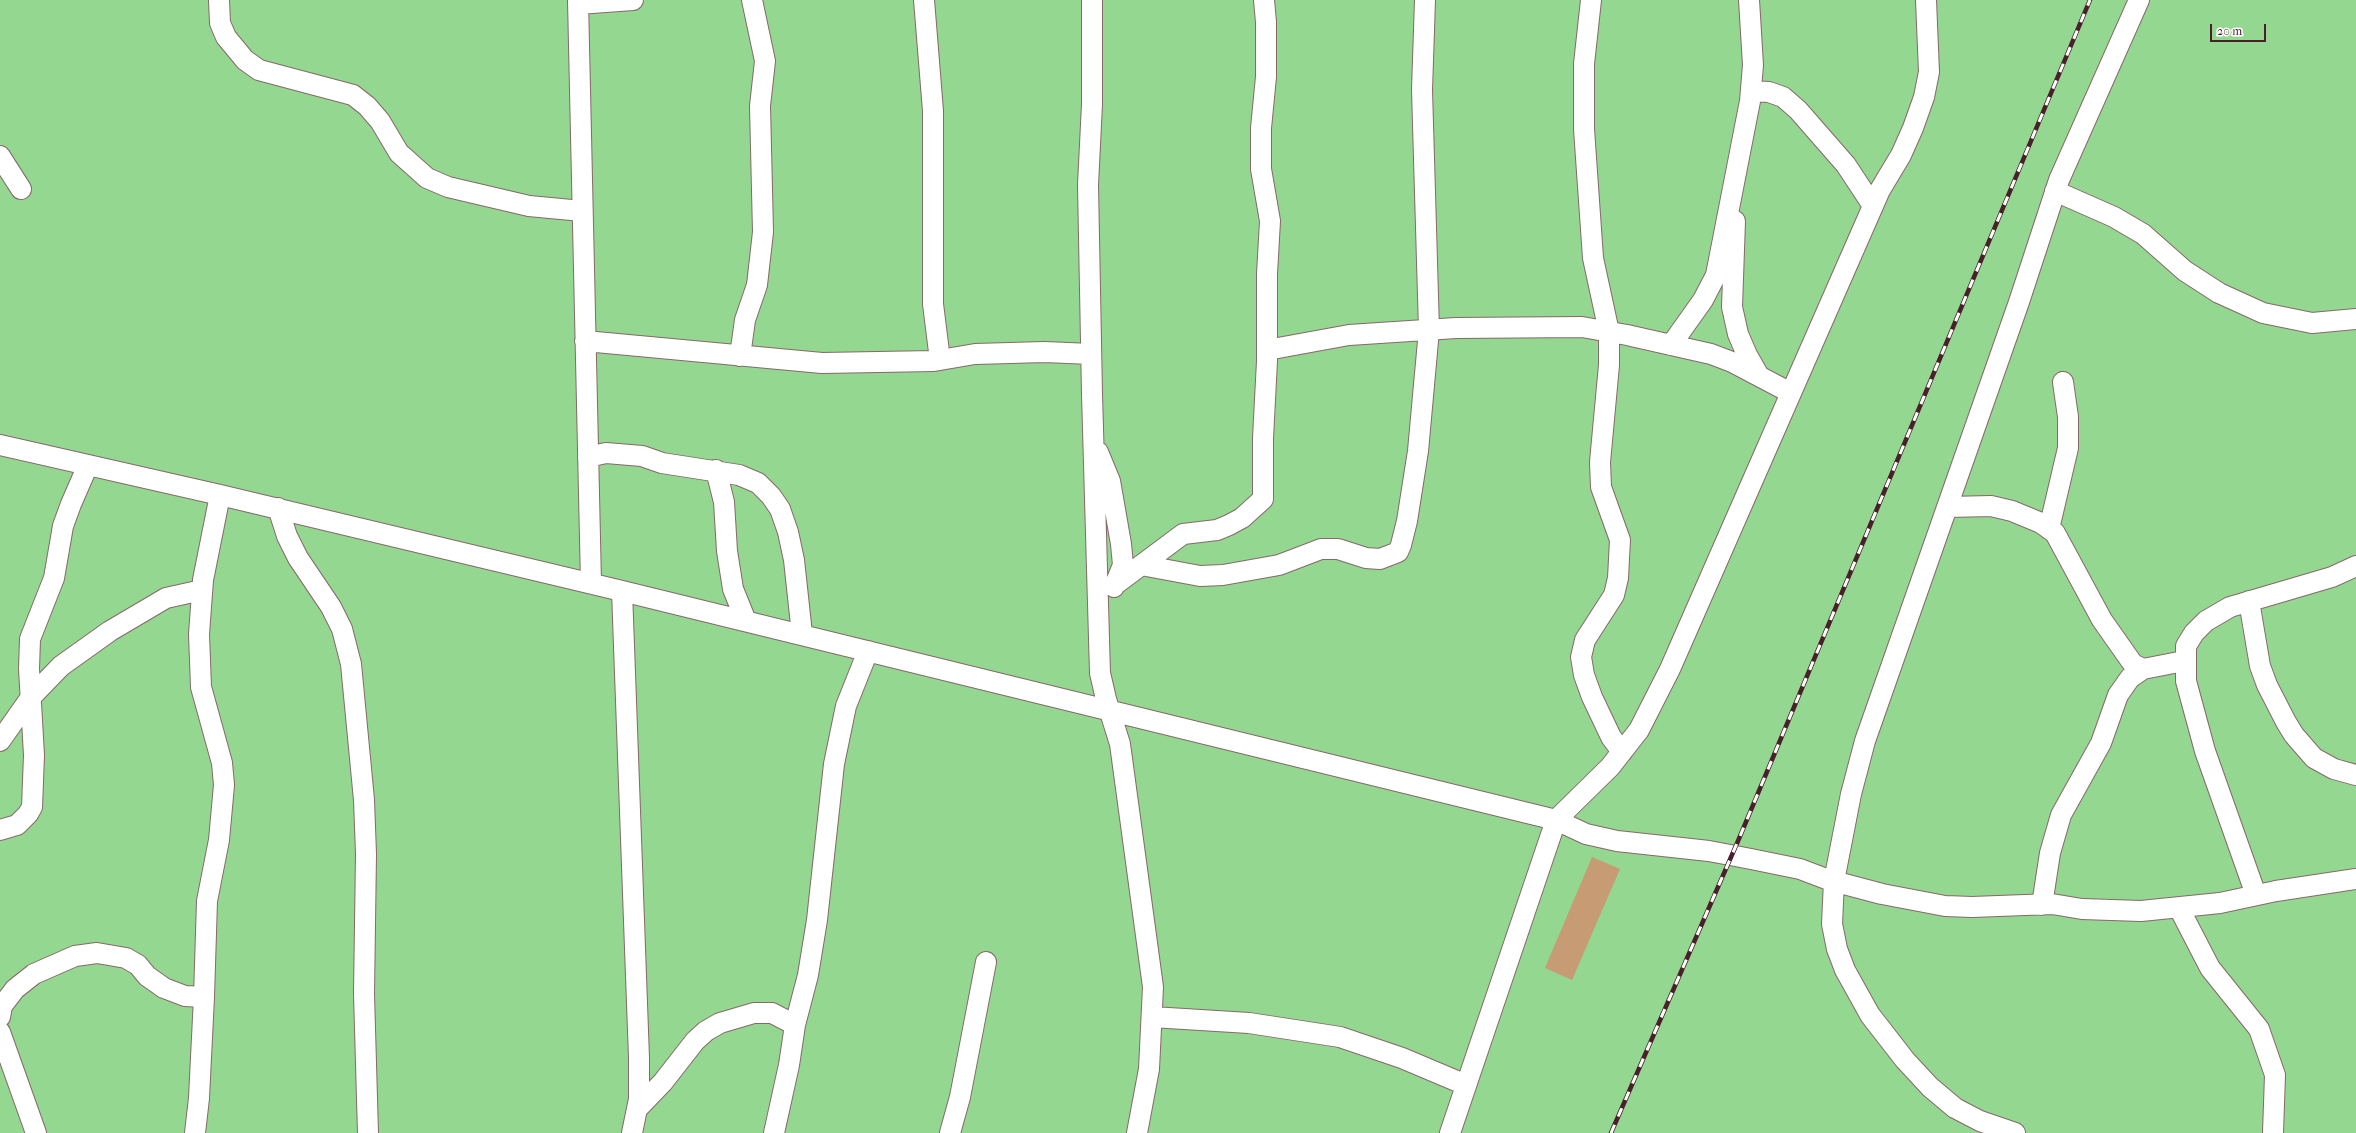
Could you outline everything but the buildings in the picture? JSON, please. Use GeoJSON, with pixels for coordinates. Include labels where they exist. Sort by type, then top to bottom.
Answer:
{"type":"FeatureCollection","features":[{"type":"Feature","properties":{"kind":"street"},"geometry":{"type":"LineString","coordinates":[[219,0],[220,23],[226,37],[245,60],[259,70],[353,96],[367,106],[380,121],[399,153],[427,178],[448,187],[530,206],[582,211]]}},
{"type":"Feature","properties":{"kind":"street"},"geometry":{"type":"LineString","coordinates":[[591,583],[578,2],[633,0]]}},
{"type":"Feature","properties":{"kind":"street"},"geometry":{"type":"LineString","coordinates":[[740,356],[744,320],[757,285],[763,232],[760,106],[765,61],[762,40],[752,0]]}},
{"type":"Feature","properties":{"kind":"street"},"geometry":{"type":"LineString","coordinates":[[924,0],[934,111],[933,304],[940,360]]}},
{"type":"Feature","properties":{"kind":"street"},"geometry":{"type":"LineString","coordinates":[[1092,0],[1092,104],[1088,185],[1093,444],[1100,673],[1120,744],[1153,987],[1149,1069],[1137,1133]]}},
{"type":"Feature","properties":{"kind":"street"},"geometry":{"type":"LineString","coordinates":[[1099,606],[1116,584],[1183,534],[1217,530],[1242,518],[1263,499],[1263,438],[1267,350],[1267,274],[1270,221],[1261,169],[1261,128],[1266,77],[1266,22],[1264,0]]}},
{"type":"Feature","properties":{"kind":"street"},"geometry":{"type":"LineString","coordinates":[[1141,565],[1200,576],[1249,572],[1291,562],[1321,549],[1338,549],[1366,558],[1380,559],[1398,552],[1407,521],[1418,451],[1429,330],[1422,90],[1425,0]]}},
{"type":"Feature","properties":{"kind":"street"},"geometry":{"type":"LineString","coordinates":[[1591,0],[1584,64],[1584,129],[1593,258],[1609,332],[1609,365],[1600,462],[1601,487],[1620,540],[1618,578],[1614,595],[1585,640],[1581,657],[1584,676],[1592,697],[1611,737],[1622,752]]}},
{"type":"Feature","properties":{"kind":"street"},"geometry":{"type":"LineString","coordinates":[[1671,345],[1703,300],[1716,275],[1751,91],[1753,65],[1749,0]]}},
{"type":"Feature","properties":{"kind":"street"},"geometry":{"type":"LineString","coordinates":[[1450,1133],[1556,820],[1610,767],[1639,730],[1670,668],[1873,206],[1901,155],[1924,97],[1929,72],[1926,0]]}},
{"type":"Feature","properties":{"kind":"street"},"geometry":{"type":"LineString","coordinates":[[2015,1133],[1980,1121],[1955,1108],[1930,1086],[1905,1060],[1870,1015],[1845,970],[1838,949],[1832,924],[1834,881],[1851,794],[1865,742],[2019,302],[2055,191],[2139,0]]}},
{"type":"Feature","properties":{"kind":"street"},"geometry":{"type":"LineString","coordinates":[[1751,91],[1769,92],[1783,97],[1798,110],[1846,165],[1873,206]]}},
{"type":"Feature","properties":{"kind":"street"},"geometry":{"type":"LineString","coordinates":[[0,156],[21,189]]}},
{"type":"Feature","properties":{"kind":"street"},"geometry":{"type":"LineString","coordinates":[[1733,186],[1736,207],[1732,307],[1738,334],[1747,355],[1759,376]]}},
{"type":"Feature","properties":{"kind":"street"},"geometry":{"type":"LineString","coordinates":[[2055,191],[2114,217],[2143,234],[2185,271],[2219,293],[2263,314],[2312,323],[2356,319]]}},
{"type":"Feature","properties":{"kind":"street"},"geometry":{"type":"LineString","coordinates":[[1267,350],[1349,335],[1429,330],[1582,327],[1712,354],[1791,393]]}},
{"type":"Feature","properties":{"kind":"street"},"geometry":{"type":"LineString","coordinates":[[585,341],[822,363],[940,360],[975,354],[1045,352],[1091,354]]}},
{"type":"Feature","properties":{"kind":"street"},"geometry":{"type":"LineString","coordinates":[[2049,529],[2068,448],[2068,417],[2063,382]]}},
{"type":"Feature","properties":{"kind":"street"},"geometry":{"type":"LineString","coordinates":[[1093,444],[1104,461],[1114,502],[1123,564],[1116,584]]}},
{"type":"Feature","properties":{"kind":"street"},"geometry":{"type":"LineString","coordinates":[[0,445],[278,508],[802,634],[1556,820],[1586,834],[1617,841],[1709,851],[1744,857],[1800,869],[1834,881],[1882,894],[1946,906],[2042,905],[2141,911],[2220,903],[2256,895],[2356,879]]}},
{"type":"Feature","properties":{"kind":"street"},"geometry":{"type":"LineString","coordinates":[[588,457],[606,453],[624,453],[642,456],[662,463],[716,470],[739,475],[758,484],[771,496],[780,509],[794,560],[802,634]]}},
{"type":"Feature","properties":{"kind":"street"},"geometry":{"type":"LineString","coordinates":[[0,830],[17,825],[28,814],[32,807],[34,756],[30,639],[54,578],[63,526],[70,504],[88,465]]}},
{"type":"Feature","properties":{"kind":"street"},"geometry":{"type":"LineString","coordinates":[[716,470],[724,502],[727,551],[733,589],[746,621]]}},
{"type":"Feature","properties":{"kind":"street"},"geometry":{"type":"LineString","coordinates":[[195,1133],[204,997],[207,900],[219,840],[224,785],[222,763],[200,680],[198,634],[202,590],[220,495]]}},
{"type":"Feature","properties":{"kind":"street"},"geometry":{"type":"LineString","coordinates":[[1948,507],[1990,506],[2028,516],[2049,529],[2055,534],[2069,556],[2102,620],[2132,664],[2143,669]]}},
{"type":"Feature","properties":{"kind":"street"},"geometry":{"type":"LineString","coordinates":[[278,508],[287,536],[298,558],[332,607],[342,629],[351,664],[364,800],[366,854],[364,994],[368,1133]]}},
{"type":"Feature","properties":{"kind":"street"},"geometry":{"type":"LineString","coordinates":[[2256,895],[2205,751],[2186,681],[2184,661],[2186,646],[2194,633],[2206,621],[2230,607],[2332,577],[2356,566]]}},
{"type":"Feature","properties":{"kind":"street"},"geometry":{"type":"LineString","coordinates":[[0,741],[31,697],[61,666],[137,614],[166,598],[202,590]]}},
{"type":"Feature","properties":{"kind":"street"},"geometry":{"type":"LineString","coordinates":[[622,591],[639,1058],[637,1109],[632,1133]]}},
{"type":"Feature","properties":{"kind":"street"},"geometry":{"type":"LineString","coordinates":[[2249,601],[2260,666],[2267,685],[2294,736],[2314,758],[2334,769],[2356,775]]}},
{"type":"Feature","properties":{"kind":"street"},"geometry":{"type":"LineString","coordinates":[[774,1133],[789,1065],[795,1025],[808,975],[817,920],[834,764],[846,706],[868,651]]}},
{"type":"Feature","properties":{"kind":"street"},"geometry":{"type":"LineString","coordinates":[[2042,905],[2050,854],[2061,815],[2101,743],[2118,695],[2130,678],[2143,669],[2184,661]]}},
{"type":"Feature","properties":{"kind":"street"},"geometry":{"type":"LineString","coordinates":[[2179,908],[2210,968],[2259,1029],[2275,1075],[2270,1132]]}},
{"type":"Feature","properties":{"kind":"street"},"geometry":{"type":"LineString","coordinates":[[0,1016],[2,1006],[15,989],[34,974],[75,956],[96,953],[126,958],[138,965],[147,976],[164,988],[185,996],[204,997]]}},
{"type":"Feature","properties":{"kind":"street"},"geometry":{"type":"LineString","coordinates":[[950,1133],[960,1097],[986,962]]}},
{"type":"Feature","properties":{"kind":"street"},"geometry":{"type":"LineString","coordinates":[[637,1109],[654,1092],[695,1041],[706,1031],[720,1023],[754,1013],[772,1013],[795,1025]]}},
{"type":"Feature","properties":{"kind":"street"},"geometry":{"type":"LineString","coordinates":[[1152,1017],[1249,1023],[1340,1037],[1402,1058],[1466,1085]]}},
{"type":"Feature","properties":{"kind":"street"},"geometry":{"type":"LineString","coordinates":[[0,1032],[36,1133]]}},
{"type":"Feature","properties":{"kind":"green space"},"geometry":{"type":"Polygon","coordinates":[[[0,0],[2356,0],[2356,1133],[0,1133],[0,0]]]}},
{"type":"Feature","properties":{"kind":"railway"},"geometry":{"type":"LineString","coordinates":[[1611,1133],[1738,841],[2090,0]]}}]}
